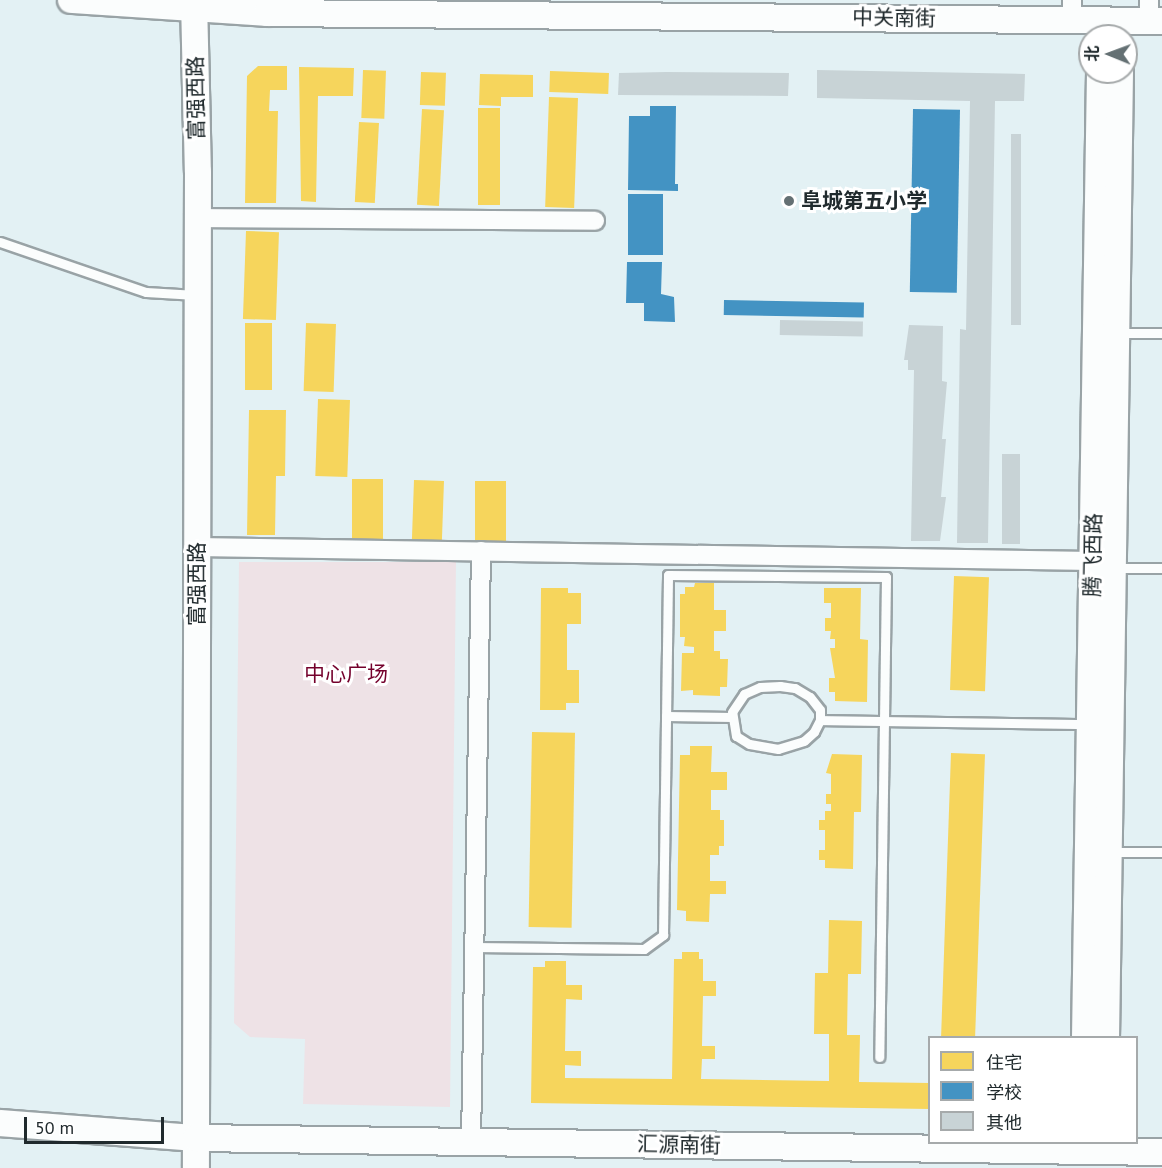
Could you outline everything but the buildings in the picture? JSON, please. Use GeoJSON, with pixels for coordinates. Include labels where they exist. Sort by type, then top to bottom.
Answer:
{"type":"FeatureCollection","features":[{"type":"Feature","properties":{"kind":"street","name":"中关南街"},"geometry":{"type":"LineString","coordinates":[[71,0],[194,4],[1072,10],[1111,19],[1153,14]]}},
{"type":"Feature","properties":{"kind":"street","name":"富强西路"},"geometry":{"type":"LineString","coordinates":[[194,4],[198,218],[196,1168]]}},
{"type":"Feature","properties":{"kind":"street","name":"腾飞西路"},"geometry":{"type":"LineString","coordinates":[[1100,84],[1102,564],[1108,852],[1106,1036]]}},
{"type":"Feature","properties":{"kind":"street","name":"腾飞西路"},"geometry":{"type":"LineString","coordinates":[[1085,1036],[1090,724],[1116,333],[1120,84]]}},
{"type":"Feature","properties":{"kind":"street"},"geometry":{"type":"LineString","coordinates":[[198,218],[595,221]]}},
{"type":"Feature","properties":{"kind":"street"},"geometry":{"type":"LineString","coordinates":[[197,547],[1102,564]]}},
{"type":"Feature","properties":{"kind":"street"},"geometry":{"type":"LineString","coordinates":[[471,1142],[481,551]]}},
{"type":"Feature","properties":{"kind":"street","name":"汇源南街"},"geometry":{"type":"LineString","coordinates":[[0,1123],[196,1138],[1094,1147],[1162,1152]]}},
{"type":"Feature","properties":{"kind":"lane"},"geometry":{"type":"LineString","coordinates":[[0,242],[146,292],[198,295]]}},
{"type":"Feature","properties":{"kind":"lane"},"geometry":{"type":"LineString","coordinates":[[1116,333],[1162,333]]}},
{"type":"Feature","properties":{"kind":"lane"},"geometry":{"type":"LineString","coordinates":[[1102,564],[1162,568]]}},
{"type":"Feature","properties":{"kind":"lane"},"geometry":{"type":"LineString","coordinates":[[474,947],[644,949],[663,935],[668,575],[886,578],[879,1057]]}},
{"type":"Feature","properties":{"kind":"lane"},"geometry":{"type":"LineString","coordinates":[[780,686],[795,688],[810,697],[820,710],[820,720],[804,741],[778,749],[749,744],[736,736],[732,717],[744,694],[760,687],[780,686]]}},
{"type":"Feature","properties":{"kind":"lane"},"geometry":{"type":"LineString","coordinates":[[666,716],[732,717]]}},
{"type":"Feature","properties":{"kind":"lane"},"geometry":{"type":"LineString","coordinates":[[820,720],[1090,724]]}},
{"type":"Feature","properties":{"kind":"lane"},"geometry":{"type":"LineString","coordinates":[[1108,852],[1162,852]]}},
{"type":"Feature","properties":{"kind":"green space","name":"中心广场"},"geometry":{"type":"Polygon","coordinates":[[[239,562],[456,562],[450,1107],[303,1104],[305,1039],[250,1037],[234,1023],[239,562]]]}},
{"type":"Feature","properties":{"kind":"place","name":"阜城第五小学"},"geometry":{"type":"Point","coordinates":[789,201]}}]}
